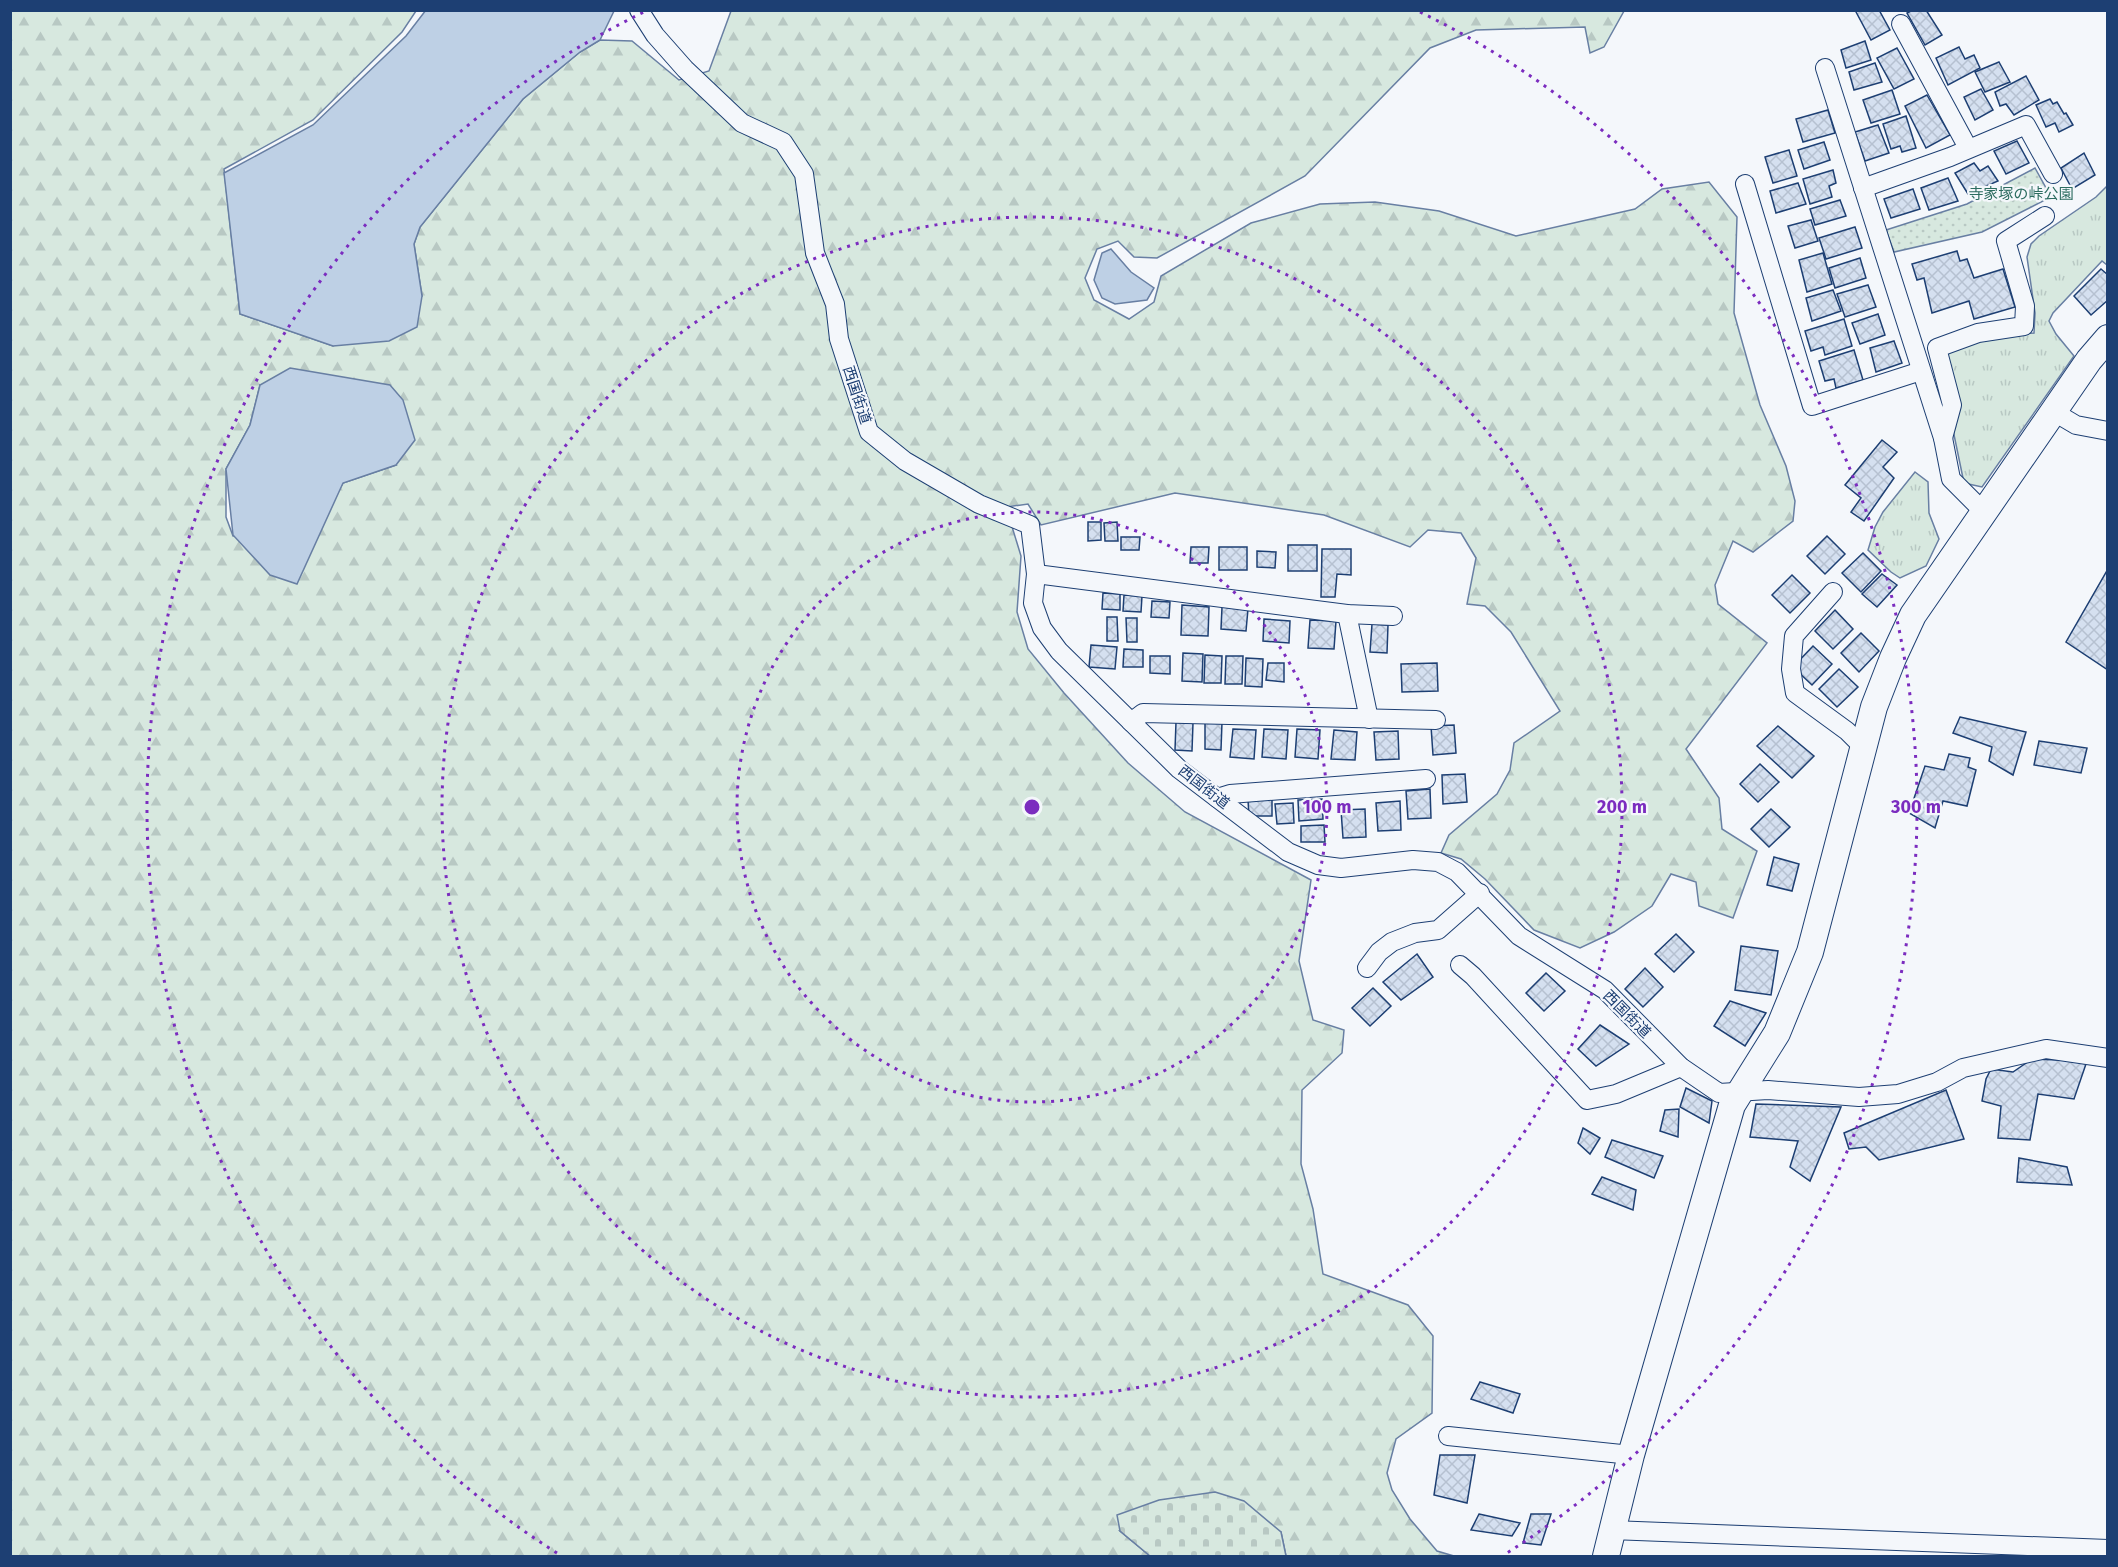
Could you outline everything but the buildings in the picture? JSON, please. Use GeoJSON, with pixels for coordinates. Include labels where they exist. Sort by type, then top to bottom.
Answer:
{"type":"FeatureCollection","features":[{"type":"Feature","properties":{"kind":"street","name":"西国街道"},"geometry":{"type":"LineString","coordinates":[[639,10],[655,35],[685,69],[742,123],[783,142],[804,174],[815,253],[835,304],[838,339],[869,432],[905,461],[979,504],[1030,525],[1035,574],[1033,603],[1042,628],[1059,651],[1179,769],[1288,852],[1318,865],[1341,868],[1413,860],[1438,862],[1457,872],[1520,936],[1605,990],[1681,1067],[1719,1093],[1768,1090],[1859,1097],[1898,1094],[1937,1082],[1963,1068],[2046,1049],[2108,1058]]}},
{"type":"Feature","properties":{"kind":"street"},"geometry":{"type":"LineString","coordinates":[[1901,24],[1968,148]]}},
{"type":"Feature","properties":{"kind":"street"},"geometry":{"type":"LineString","coordinates":[[1825,68],[1943,438],[1951,479],[1984,512]]}},
{"type":"Feature","properties":{"kind":"street"},"geometry":{"type":"LineString","coordinates":[[1863,188],[1950,157],[2026,125],[2053,174]]}},
{"type":"Feature","properties":{"kind":"street"},"geometry":{"type":"LineString","coordinates":[[1745,184],[1812,406],[1921,371]]}},
{"type":"Feature","properties":{"kind":"street"},"geometry":{"type":"LineString","coordinates":[[1943,438],[1952,405],[1937,348],[1978,333],[2024,326],[2025,306],[2006,241],[2045,216]]}},
{"type":"Feature","properties":{"kind":"street"},"geometry":{"type":"LineString","coordinates":[[1606,1557],[1631,1455],[1731,1111],[1739,1092],[1777,1033],[1810,952],[1863,747],[1877,699],[1893,658],[1913,615],[2089,360],[2108,338]]}},
{"type":"Feature","properties":{"kind":"street"},"geometry":{"type":"LineString","coordinates":[[2054,412],[2076,425],[2108,431]]}},
{"type":"Feature","properties":{"kind":"street"},"geometry":{"type":"LineString","coordinates":[[1035,574],[1347,614],[1393,616]]}},
{"type":"Feature","properties":{"kind":"street"},"geometry":{"type":"LineString","coordinates":[[1833,592],[1794,636],[1791,669],[1795,693],[1847,731],[1863,747]]}},
{"type":"Feature","properties":{"kind":"street"},"geometry":{"type":"LineString","coordinates":[[1347,614],[1369,719]]}},
{"type":"Feature","properties":{"kind":"street"},"geometry":{"type":"LineString","coordinates":[[1131,722],[1143,713],[1436,720]]}},
{"type":"Feature","properties":{"kind":"street"},"geometry":{"type":"LineString","coordinates":[[1217,798],[1230,794],[1426,779]]}},
{"type":"Feature","properties":{"kind":"street"},"geometry":{"type":"LineString","coordinates":[[1367,968],[1379,952],[1392,942],[1415,933],[1438,930],[1480,893]]}},
{"type":"Feature","properties":{"kind":"street"},"geometry":{"type":"LineString","coordinates":[[1460,965],[1473,976],[1587,1100],[1616,1094],[1681,1067]]}},
{"type":"Feature","properties":{"kind":"street"},"geometry":{"type":"LineString","coordinates":[[1448,1437],[1631,1455]]}},
{"type":"Feature","properties":{"kind":"street"},"geometry":{"type":"LineString","coordinates":[[1611,1530],[2108,1549]]}},
{"type":"Feature","properties":{"kind":"green space"},"geometry":{"type":"Polygon","coordinates":[[[11,11],[416,11],[402,32],[313,120],[224,169],[240,314],[333,346],[422,296],[414,244],[420,227],[523,99],[580,52],[600,40],[632,41],[679,80],[709,71],[731,11],[1624,11],[1604,47],[1590,53],[1585,27],[1476,30],[1430,48],[1305,176],[1157,258],[1134,257],[1118,241],[1097,249],[1085,278],[1094,300],[1129,319],[1154,302],[1161,276],[1251,223],[1320,204],[1375,202],[1439,211],[1516,236],[1635,209],[1662,189],[1709,182],[1737,217],[1734,313],[1760,405],[1786,466],[1795,501],[1793,521],[1753,552],[1733,541],[1715,585],[1718,604],[1767,643],[1686,749],[1719,798],[1722,829],[1757,851],[1733,918],[1699,906],[1696,882],[1671,874],[1652,906],[1614,932],[1580,948],[1534,930],[1485,879],[1461,859],[1441,853],[1449,835],[1497,794],[1510,770],[1514,743],[1560,711],[1511,632],[1485,606],[1467,604],[1476,558],[1461,533],[1428,530],[1410,547],[1324,515],[1175,493],[1041,525],[1028,504],[1006,507],[1021,556],[1017,612],[1028,649],[1064,693],[1128,763],[1185,812],[1311,880],[1299,961],[1313,1020],[1344,1030],[1342,1053],[1302,1090],[1301,1164],[1313,1209],[1323,1274],[1408,1305],[1433,1336],[1432,1413],[1396,1439],[1387,1473],[1392,1490],[1410,1519],[1437,1551],[1454,1556],[1286,1556],[1281,1532],[1120,1531],[1150,1556],[11,1556],[11,11]],[[260,385],[250,425],[226,469],[226,517],[233,536],[316,529],[343,483],[396,465],[260,385]]]}},
{"type":"Feature","properties":{"kind":"green space","name":"寺家塚の峠公園"},"geometry":{"type":"Polygon","coordinates":[[[2035,168],[2051,197],[1982,232],[1894,252],[1886,230],[1967,204],[2035,168]]]}},
{"type":"Feature","properties":{"kind":"green space"},"geometry":{"type":"Polygon","coordinates":[[[2107,186],[2107,265],[2102,261],[2053,313],[2049,321],[2056,334],[2074,356],[1982,487],[1964,483],[1953,430],[1946,350],[2006,335],[2034,333],[2035,313],[2027,257],[2031,244],[2096,197],[2107,186]]]}},
{"type":"Feature","properties":{"kind":"green space"},"geometry":{"type":"Polygon","coordinates":[[[1915,472],[1928,482],[1929,513],[1939,539],[1926,566],[1900,578],[1868,550],[1875,527],[1883,512],[1915,472]]]}},
{"type":"Feature","properties":{"kind":"green space"},"geometry":{"type":"Polygon","coordinates":[[[1215,1492],[1244,1501],[1281,1532],[1286,1556],[1150,1556],[1120,1531],[1117,1515],[1159,1500],[1215,1492]]]}},
{"type":"Feature","properties":{"kind":"water"},"geometry":{"type":"Polygon","coordinates":[[[426,10],[614,11],[600,40],[580,52],[523,99],[420,227],[414,244],[422,296],[417,327],[389,341],[333,346],[240,314],[224,173],[313,125],[406,36],[426,10]]]}},
{"type":"Feature","properties":{"kind":"water"},"geometry":{"type":"Polygon","coordinates":[[[1111,249],[1131,272],[1154,288],[1147,300],[1115,304],[1102,298],[1094,280],[1102,253],[1111,249]]]}},
{"type":"Feature","properties":{"kind":"water"},"geometry":{"type":"Polygon","coordinates":[[[290,368],[390,385],[403,400],[415,440],[396,465],[343,483],[297,584],[270,575],[233,535],[226,469],[250,425],[260,385],[290,368]]]}}]}
